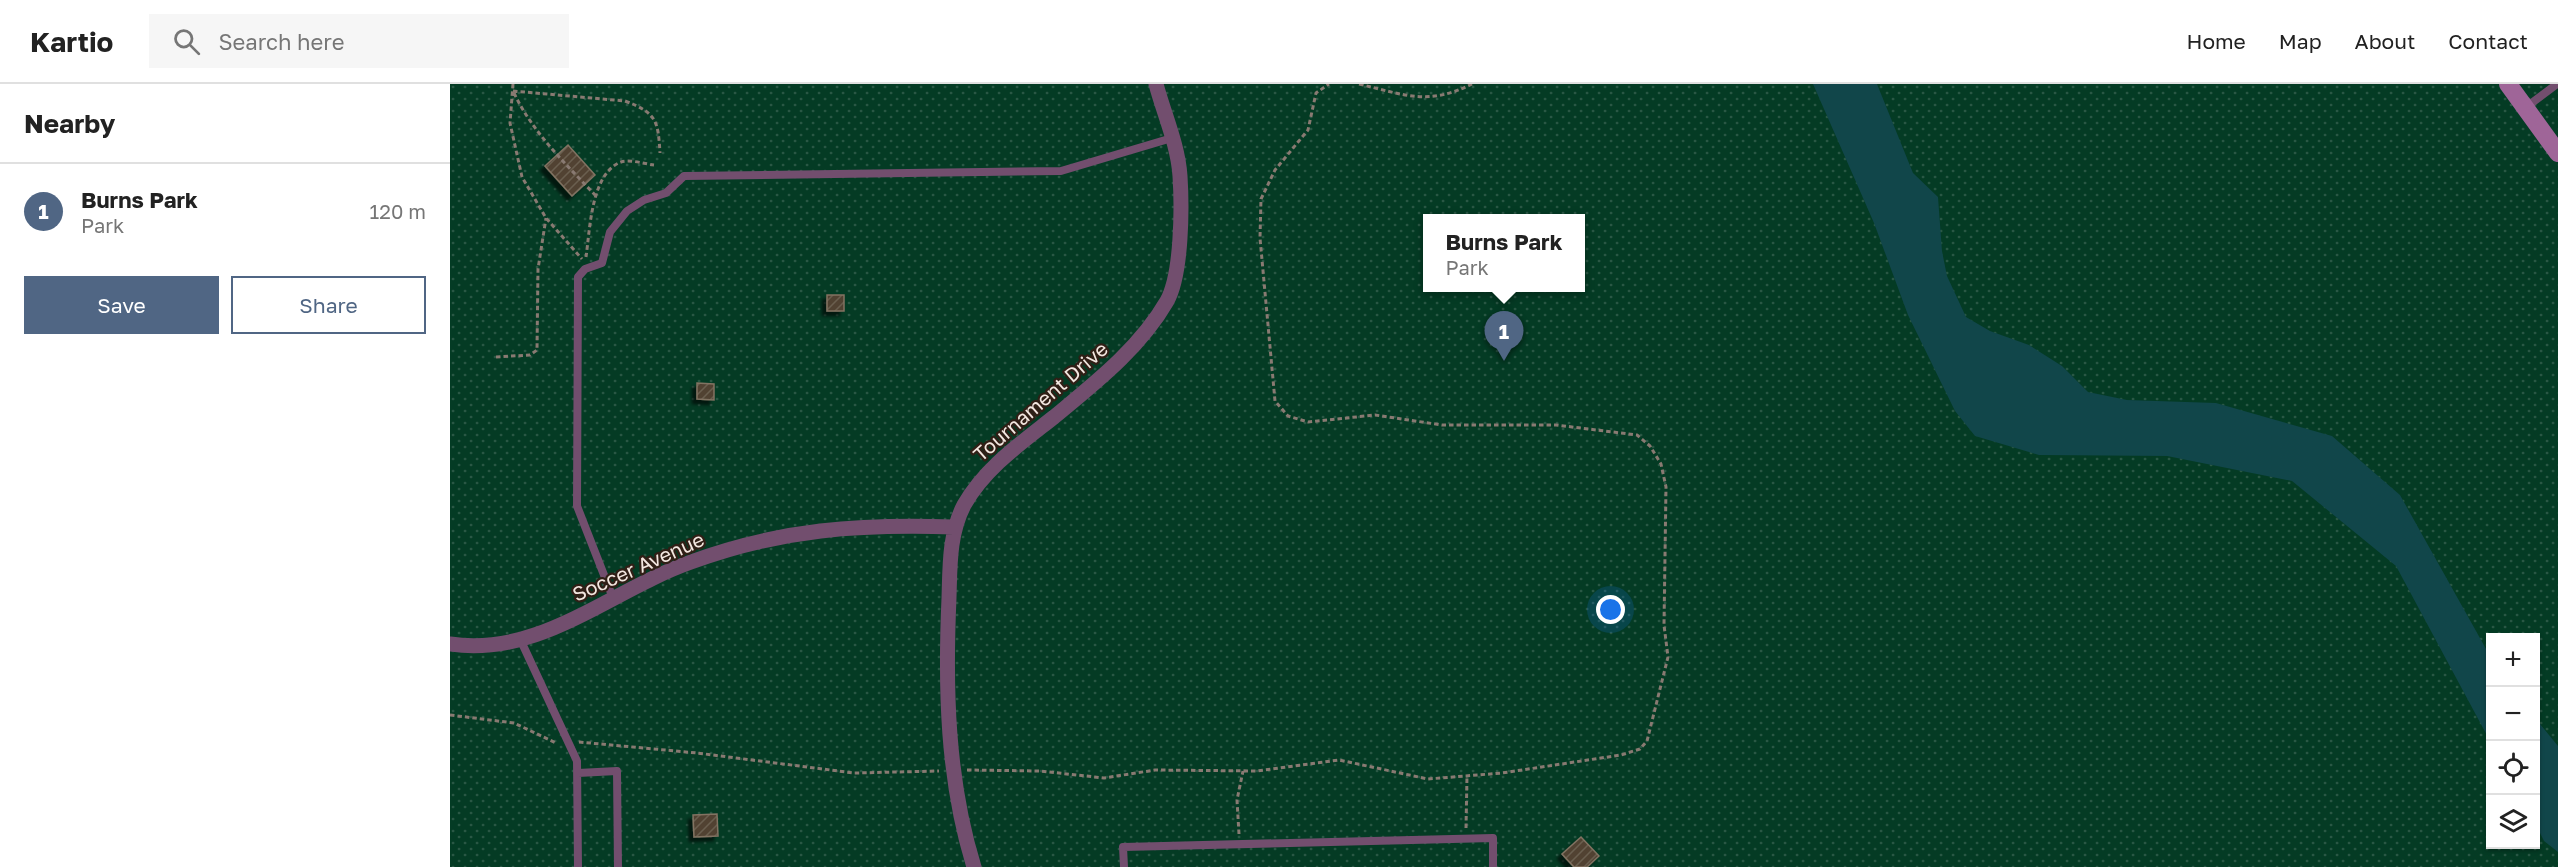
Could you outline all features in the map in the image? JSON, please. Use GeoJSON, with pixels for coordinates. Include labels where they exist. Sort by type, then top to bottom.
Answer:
{"type":"FeatureCollection","features":[{"type":"Feature","properties":{"kind":"street","name":"Tournament Drive"},"geometry":{"type":"LineString","coordinates":[[974,867],[960,819],[953,770],[947,643],[954,527],[965,504],[1002,459],[1097,382],[1132,347],[1168,299],[1178,263],[1180,175],[1156,84]]}},
{"type":"Feature","properties":{"kind":"street"},"geometry":{"type":"LineString","coordinates":[[2508,84],[2558,153]]}},
{"type":"Feature","properties":{"kind":"street","name":"Soccer Avenue"},"geometry":{"type":"LineString","coordinates":[[450,644],[477,646],[521,641],[687,563],[731,548],[784,535],[862,525],[954,527]]}},
{"type":"Feature","properties":{"kind":"lane"},"geometry":{"type":"LineString","coordinates":[[2524,108],[2557,84]]}},
{"type":"Feature","properties":{"kind":"lane"},"geometry":{"type":"LineString","coordinates":[[613,598],[577,506],[578,277],[585,269],[602,263],[610,232],[627,211],[644,200],[666,193],[684,176],[1061,171],[1172,138]]}},
{"type":"Feature","properties":{"kind":"lane"},"geometry":{"type":"LineString","coordinates":[[521,641],[571,744],[578,773],[578,867]]}},
{"type":"Feature","properties":{"kind":"lane"},"geometry":{"type":"LineString","coordinates":[[578,773],[617,771],[618,867]]}},
{"type":"Feature","properties":{"kind":"lane"},"geometry":{"type":"LineString","coordinates":[[1124,867],[1123,847],[1493,838],[1493,867]]}},
{"type":"Feature","properties":{"kind":"path"},"geometry":{"type":"LineString","coordinates":[[513,84],[510,123],[522,177],[546,218],[585,262],[596,196],[605,174],[621,162],[654,165]]}},
{"type":"Feature","properties":{"kind":"path"},"geometry":{"type":"LineString","coordinates":[[450,715],[502,720],[525,727],[562,746],[584,740],[854,773],[953,770],[1040,771],[1104,778],[1155,770],[1243,771],[1349,761],[1417,777],[1467,776],[1621,755],[1640,749],[1647,741],[1655,702],[1667,671],[1668,657],[1664,624],[1667,509],[1664,472],[1650,446],[1637,435],[1556,425],[1442,425],[1375,415],[1308,422],[1296,420],[1282,411],[1275,401],[1260,238],[1261,199],[1275,170],[1308,130],[1316,93],[1329,84]]}},
{"type":"Feature","properties":{"kind":"path"},"geometry":{"type":"LineString","coordinates":[[1359,84],[1419,97],[1444,97],[1473,84]]}},
{"type":"Feature","properties":{"kind":"path"},"geometry":{"type":"LineString","coordinates":[[513,91],[625,101],[636,105],[647,111],[658,124],[660,153]]}},
{"type":"Feature","properties":{"kind":"path"},"geometry":{"type":"LineString","coordinates":[[513,91],[529,121],[545,142],[596,196]]}},
{"type":"Feature","properties":{"kind":"path"},"geometry":{"type":"LineString","coordinates":[[496,357],[530,355],[537,350],[538,269],[546,218]]}},
{"type":"Feature","properties":{"kind":"path"},"geometry":{"type":"LineString","coordinates":[[1239,844],[1238,800],[1243,771]]}},
{"type":"Feature","properties":{"kind":"path"},"geometry":{"type":"LineString","coordinates":[[1466,839],[1467,776]]}},
{"type":"Feature","properties":{"kind":"green space"},"geometry":{"type":"Polygon","coordinates":[[[450,84],[2558,84],[2558,867],[450,867],[450,84]]]}},
{"type":"Feature","properties":{"kind":"water"},"geometry":{"type":"Polygon","coordinates":[[[1813,84],[1877,84],[1913,173],[1938,197],[1942,251],[1947,276],[1966,317],[1990,331],[2029,345],[2062,366],[2088,392],[2127,400],[2216,403],[2332,436],[2400,495],[2486,649],[2486,734],[2396,566],[2292,481],[2167,456],[2039,455],[1975,436],[1955,411],[1908,315],[1874,223],[1813,84]]]}},
{"type":"Feature","properties":{"kind":"water"},"geometry":{"type":"Polygon","coordinates":[[[2540,724],[2558,746],[2558,852],[2544,841],[2540,833],[2540,724]]]}},
{"type":"Feature","properties":{"kind":"building"},"geometry":{"type":"Polygon","coordinates":[[[568,145],[595,175],[572,196],[545,166],[568,145]]]}},
{"type":"Feature","properties":{"kind":"building"},"geometry":{"type":"Polygon","coordinates":[[[827,295],[844,295],[844,311],[827,311],[827,295]]]}},
{"type":"Feature","properties":{"kind":"building"},"geometry":{"type":"Polygon","coordinates":[[[697,383],[714,384],[714,400],[697,399],[697,383]]]}},
{"type":"Feature","properties":{"kind":"building"},"geometry":{"type":"Polygon","coordinates":[[[717,814],[718,836],[694,837],[693,815],[717,814]]]}},
{"type":"Feature","properties":{"kind":"building"},"geometry":{"type":"Polygon","coordinates":[[[1581,837],[1599,856],[1587,867],[1574,867],[1562,854],[1581,837]]]}},
{"type":"Feature","properties":{"kind":"place","name":"Burns Park"},"geometry":{"type":"Point","coordinates":[1504,361]}}]}
